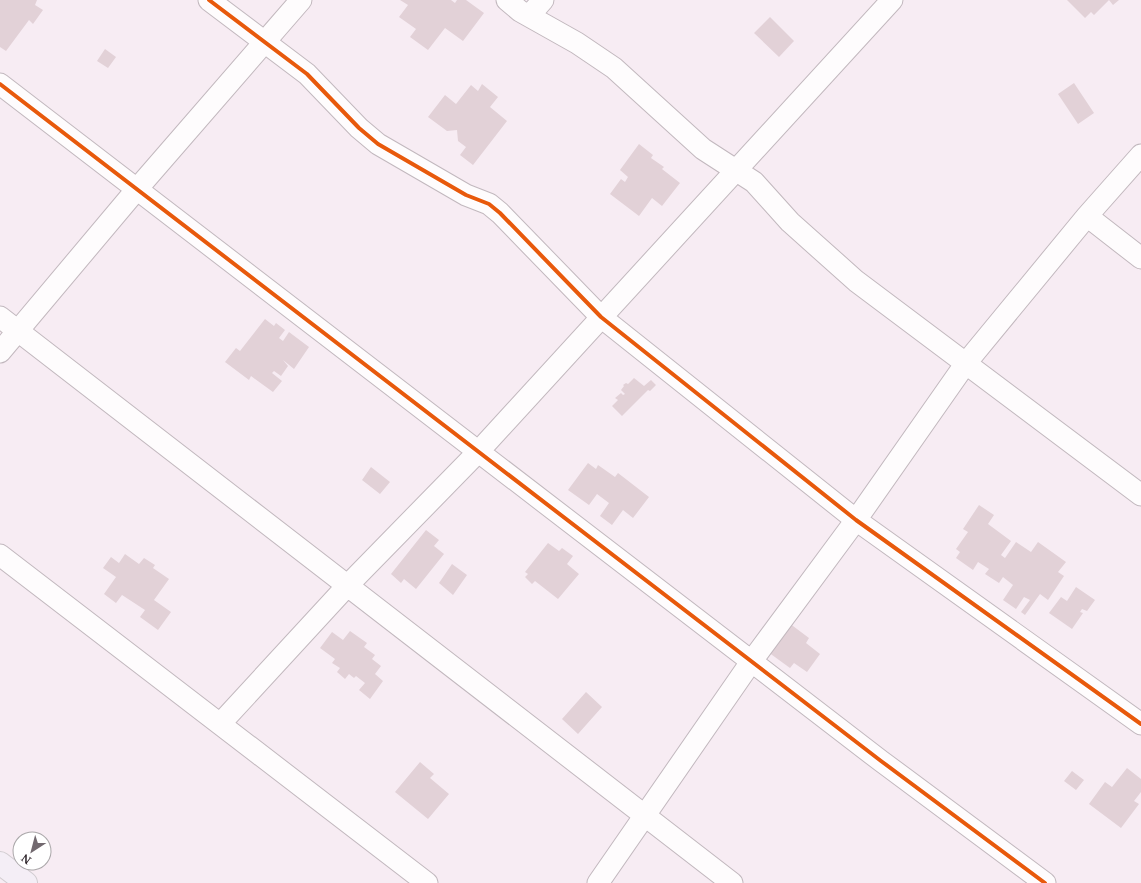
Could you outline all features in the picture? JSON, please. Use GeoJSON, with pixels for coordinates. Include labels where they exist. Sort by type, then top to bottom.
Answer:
{"type":"FeatureCollection","features":[{"type":"Feature","properties":{"kind":"main road"},"geometry":{"type":"LineString","coordinates":[[0,863],[26,883]]}},
{"type":"Feature","properties":{"kind":"street"},"geometry":{"type":"LineString","coordinates":[[208,0],[265,41],[307,74],[359,128],[378,144],[466,195],[489,204],[500,212],[602,317],[856,520],[1141,724]]}},
{"type":"Feature","properties":{"kind":"street"},"geometry":{"type":"LineString","coordinates":[[0,352],[301,0]]}},
{"type":"Feature","properties":{"kind":"street"},"geometry":{"type":"LineString","coordinates":[[507,0],[529,16],[577,43],[614,68],[703,149],[754,182],[790,222],[856,281],[1141,495]]}},
{"type":"Feature","properties":{"kind":"street"},"geometry":{"type":"LineString","coordinates":[[529,16],[543,0]]}},
{"type":"Feature","properties":{"kind":"street"},"geometry":{"type":"LineString","coordinates":[[220,724],[347,586],[478,452],[892,0]]}},
{"type":"Feature","properties":{"kind":"street"},"geometry":{"type":"LineString","coordinates":[[0,84],[881,762],[1045,883]]}},
{"type":"Feature","properties":{"kind":"street"},"geometry":{"type":"LineString","coordinates":[[598,883],[751,662],[856,520],[966,363],[1087,216],[1141,155]]}},
{"type":"Feature","properties":{"kind":"street"},"geometry":{"type":"LineString","coordinates":[[1087,216],[1141,258]]}},
{"type":"Feature","properties":{"kind":"street"},"geometry":{"type":"LineString","coordinates":[[0,317],[732,883]]}},
{"type":"Feature","properties":{"kind":"street"},"geometry":{"type":"LineString","coordinates":[[0,555],[426,883]]}},
{"type":"Feature","properties":{"kind":"building"},"geometry":{"type":"Polygon","coordinates":[[[0,0],[37,0],[35,5],[43,10],[33,24],[29,20],[6,51],[0,47],[0,0]]]}},
{"type":"Feature","properties":{"kind":"building"},"geometry":{"type":"Polygon","coordinates":[[[400,0],[451,0],[455,3],[457,0],[466,0],[484,13],[463,41],[445,28],[428,50],[410,37],[416,29],[399,17],[408,5],[400,0]]]}},
{"type":"Feature","properties":{"kind":"building"},"geometry":{"type":"Polygon","coordinates":[[[1067,0],[1109,0],[1094,15],[1091,12],[1085,18],[1067,0]]]}},
{"type":"Feature","properties":{"kind":"building"},"geometry":{"type":"Polygon","coordinates":[[[1109,0],[1119,0],[1113,5],[1109,0]]]}},
{"type":"Feature","properties":{"kind":"building"},"geometry":{"type":"Polygon","coordinates":[[[770,17],[794,41],[779,57],[754,33],[770,17]]]}},
{"type":"Feature","properties":{"kind":"building"},"geometry":{"type":"Polygon","coordinates":[[[105,49],[116,57],[108,68],[97,61],[105,49]]]}},
{"type":"Feature","properties":{"kind":"building"},"geometry":{"type":"Polygon","coordinates":[[[1074,83],[1094,113],[1078,124],[1058,94],[1074,83]]]}},
{"type":"Feature","properties":{"kind":"building"},"geometry":{"type":"Polygon","coordinates":[[[482,84],[498,97],[490,107],[507,121],[473,165],[460,155],[466,147],[458,141],[457,130],[447,131],[428,117],[445,95],[456,104],[471,85],[478,91],[482,84]]]}},
{"type":"Feature","properties":{"kind":"building"},"geometry":{"type":"Polygon","coordinates":[[[639,144],[653,155],[651,158],[664,167],[662,169],[680,183],[662,206],[652,198],[639,216],[610,194],[621,179],[625,182],[628,177],[620,170],[639,144]]]}},
{"type":"Feature","properties":{"kind":"building"},"geometry":{"type":"Polygon","coordinates":[[[265,319],[274,326],[276,323],[285,330],[279,338],[283,341],[289,332],[309,347],[294,369],[283,360],[288,366],[281,376],[274,371],[272,373],[282,381],[273,392],[251,376],[249,380],[225,362],[236,348],[240,351],[265,319]]]}},
{"type":"Feature","properties":{"kind":"building"},"geometry":{"type":"Polygon","coordinates":[[[634,378],[644,386],[651,380],[656,385],[650,391],[648,390],[622,416],[612,406],[618,400],[615,398],[621,393],[623,395],[625,394],[621,390],[624,386],[623,385],[626,383],[628,384],[634,378]]]}},
{"type":"Feature","properties":{"kind":"building"},"geometry":{"type":"Polygon","coordinates":[[[588,463],[596,469],[598,465],[615,477],[618,473],[649,497],[633,518],[623,510],[612,525],[600,516],[609,503],[597,494],[589,505],[568,490],[588,463]]]}},
{"type":"Feature","properties":{"kind":"building"},"geometry":{"type":"Polygon","coordinates":[[[371,467],[390,482],[380,494],[362,480],[371,467]]]}},
{"type":"Feature","properties":{"kind":"building"},"geometry":{"type":"Polygon","coordinates":[[[979,505],[994,515],[988,524],[1011,541],[1001,555],[1005,558],[1016,542],[1031,552],[1038,542],[1066,562],[1058,572],[1064,576],[1048,600],[1040,594],[1025,615],[1021,612],[1030,600],[1024,597],[1016,609],[1003,600],[1013,585],[1003,577],[999,583],[985,574],[989,569],[978,562],[973,570],[956,558],[960,552],[956,549],[968,532],[963,529],[979,505]]]}},
{"type":"Feature","properties":{"kind":"building"},"geometry":{"type":"Polygon","coordinates":[[[426,530],[439,540],[434,546],[444,554],[416,589],[404,579],[401,583],[391,574],[426,530]]]}},
{"type":"Feature","properties":{"kind":"building"},"geometry":{"type":"Polygon","coordinates":[[[548,543],[559,551],[562,548],[573,556],[567,564],[579,574],[558,599],[535,581],[532,584],[525,577],[528,574],[525,572],[548,543]]]}},
{"type":"Feature","properties":{"kind":"building"},"geometry":{"type":"Polygon","coordinates":[[[125,554],[139,564],[144,558],[155,565],[153,568],[169,579],[154,600],[171,612],[158,630],[140,617],[145,610],[122,595],[116,603],[104,594],[116,577],[103,568],[111,557],[119,563],[125,554]]]}},
{"type":"Feature","properties":{"kind":"building"},"geometry":{"type":"Polygon","coordinates":[[[452,564],[467,575],[453,595],[439,583],[452,564]]]}},
{"type":"Feature","properties":{"kind":"building"},"geometry":{"type":"Polygon","coordinates":[[[1076,587],[1095,600],[1087,611],[1082,609],[1080,612],[1083,613],[1072,629],[1049,613],[1061,597],[1067,601],[1076,587]]]}},
{"type":"Feature","properties":{"kind":"building"},"geometry":{"type":"Polygon","coordinates":[[[789,623],[809,638],[806,643],[820,654],[807,672],[794,663],[790,668],[768,652],[789,623]]]}},
{"type":"Feature","properties":{"kind":"building"},"geometry":{"type":"Polygon","coordinates":[[[350,631],[367,643],[364,647],[375,655],[372,659],[381,666],[375,674],[383,681],[370,699],[359,690],[365,683],[356,676],[354,678],[349,674],[345,679],[337,672],[340,668],[332,663],[335,659],[320,648],[332,632],[343,640],[350,631]]]}},
{"type":"Feature","properties":{"kind":"building"},"geometry":{"type":"Polygon","coordinates":[[[586,692],[602,707],[578,734],[562,719],[586,692]]]}},
{"type":"Feature","properties":{"kind":"building"},"geometry":{"type":"Polygon","coordinates":[[[420,762],[434,774],[430,778],[449,794],[428,819],[395,792],[420,762]]]}},
{"type":"Feature","properties":{"kind":"building"},"geometry":{"type":"Polygon","coordinates":[[[1127,768],[1141,779],[1141,792],[1134,801],[1139,804],[1121,828],[1089,804],[1105,782],[1112,787],[1127,768]]]}},
{"type":"Feature","properties":{"kind":"building"},"geometry":{"type":"Polygon","coordinates":[[[1072,771],[1084,780],[1076,790],[1064,781],[1072,771]]]}},
{"type":"Feature","properties":{"kind":"cycle path"},"geometry":{"type":"LineString","coordinates":[[209,0],[307,74],[359,128],[378,144],[466,195],[489,204],[500,213],[601,317],[856,520],[1141,724]]}},
{"type":"Feature","properties":{"kind":"cycle path"},"geometry":{"type":"LineString","coordinates":[[0,84],[881,761],[1045,883]]}}]}
